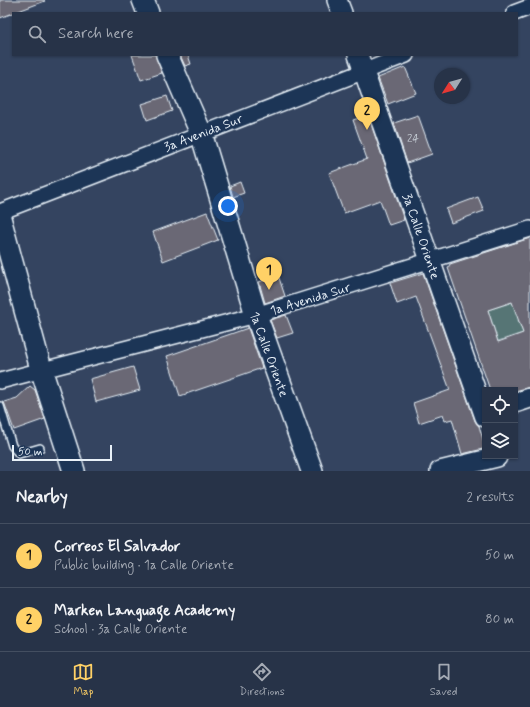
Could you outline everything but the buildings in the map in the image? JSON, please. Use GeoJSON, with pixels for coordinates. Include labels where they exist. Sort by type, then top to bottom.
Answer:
{"type":"FeatureCollection","features":[{"type":"Feature","properties":{"kind":"main road"},"geometry":{"type":"LineString","coordinates":[[142,0],[148,12]]}},
{"type":"Feature","properties":{"kind":"main road","name":"1a Calle Oriente"},"geometry":{"type":"LineString","coordinates":[[166,56],[200,133],[256,315],[312,471]]}},
{"type":"Feature","properties":{"kind":"main road"},"geometry":{"type":"LineString","coordinates":[[0,218],[41,370],[74,471]]}},
{"type":"Feature","properties":{"kind":"street"},"geometry":{"type":"LineString","coordinates":[[337,0],[342,12]]}},
{"type":"Feature","properties":{"kind":"street"},"geometry":{"type":"LineString","coordinates":[[517,12],[530,7]]}},
{"type":"Feature","properties":{"kind":"street","name":"3a Avenida Sur"},"geometry":{"type":"LineString","coordinates":[[0,212],[200,133],[361,63],[400,56]]}},
{"type":"Feature","properties":{"kind":"street","name":"3a Calle Oriente"},"geometry":{"type":"LineString","coordinates":[[361,63],[482,407]]}},
{"type":"Feature","properties":{"kind":"street","name":"1a Avenida Sur"},"geometry":{"type":"LineString","coordinates":[[0,381],[256,315],[530,228]]}},
{"type":"Feature","properties":{"kind":"street"},"geometry":{"type":"LineString","coordinates":[[518,401],[530,398]]}},
{"type":"Feature","properties":{"kind":"street"},"geometry":{"type":"LineString","coordinates":[[440,471],[486,459]]}},
{"type":"Feature","properties":{"kind":"street"},"geometry":{"type":"LineString","coordinates":[[498,459],[502,471]]}},
{"type":"Feature","properties":{"kind":"lane"},"geometry":{"type":"LineString","coordinates":[[0,406],[12,446],[16,451],[19,454],[40,448]]}},
{"type":"Feature","properties":{"kind":"green space"},"geometry":{"type":"Polygon","coordinates":[[[516,301],[522,318],[518,320],[523,333],[498,341],[488,310],[516,301]]]}},
{"type":"Feature","properties":{"kind":"place","name":"Marken Language Academy"},"geometry":{"type":"Point","coordinates":[367,130]}},
{"type":"Feature","properties":{"kind":"place","name":"Correos El Salvador"},"geometry":{"type":"Point","coordinates":[269,290]}}]}
